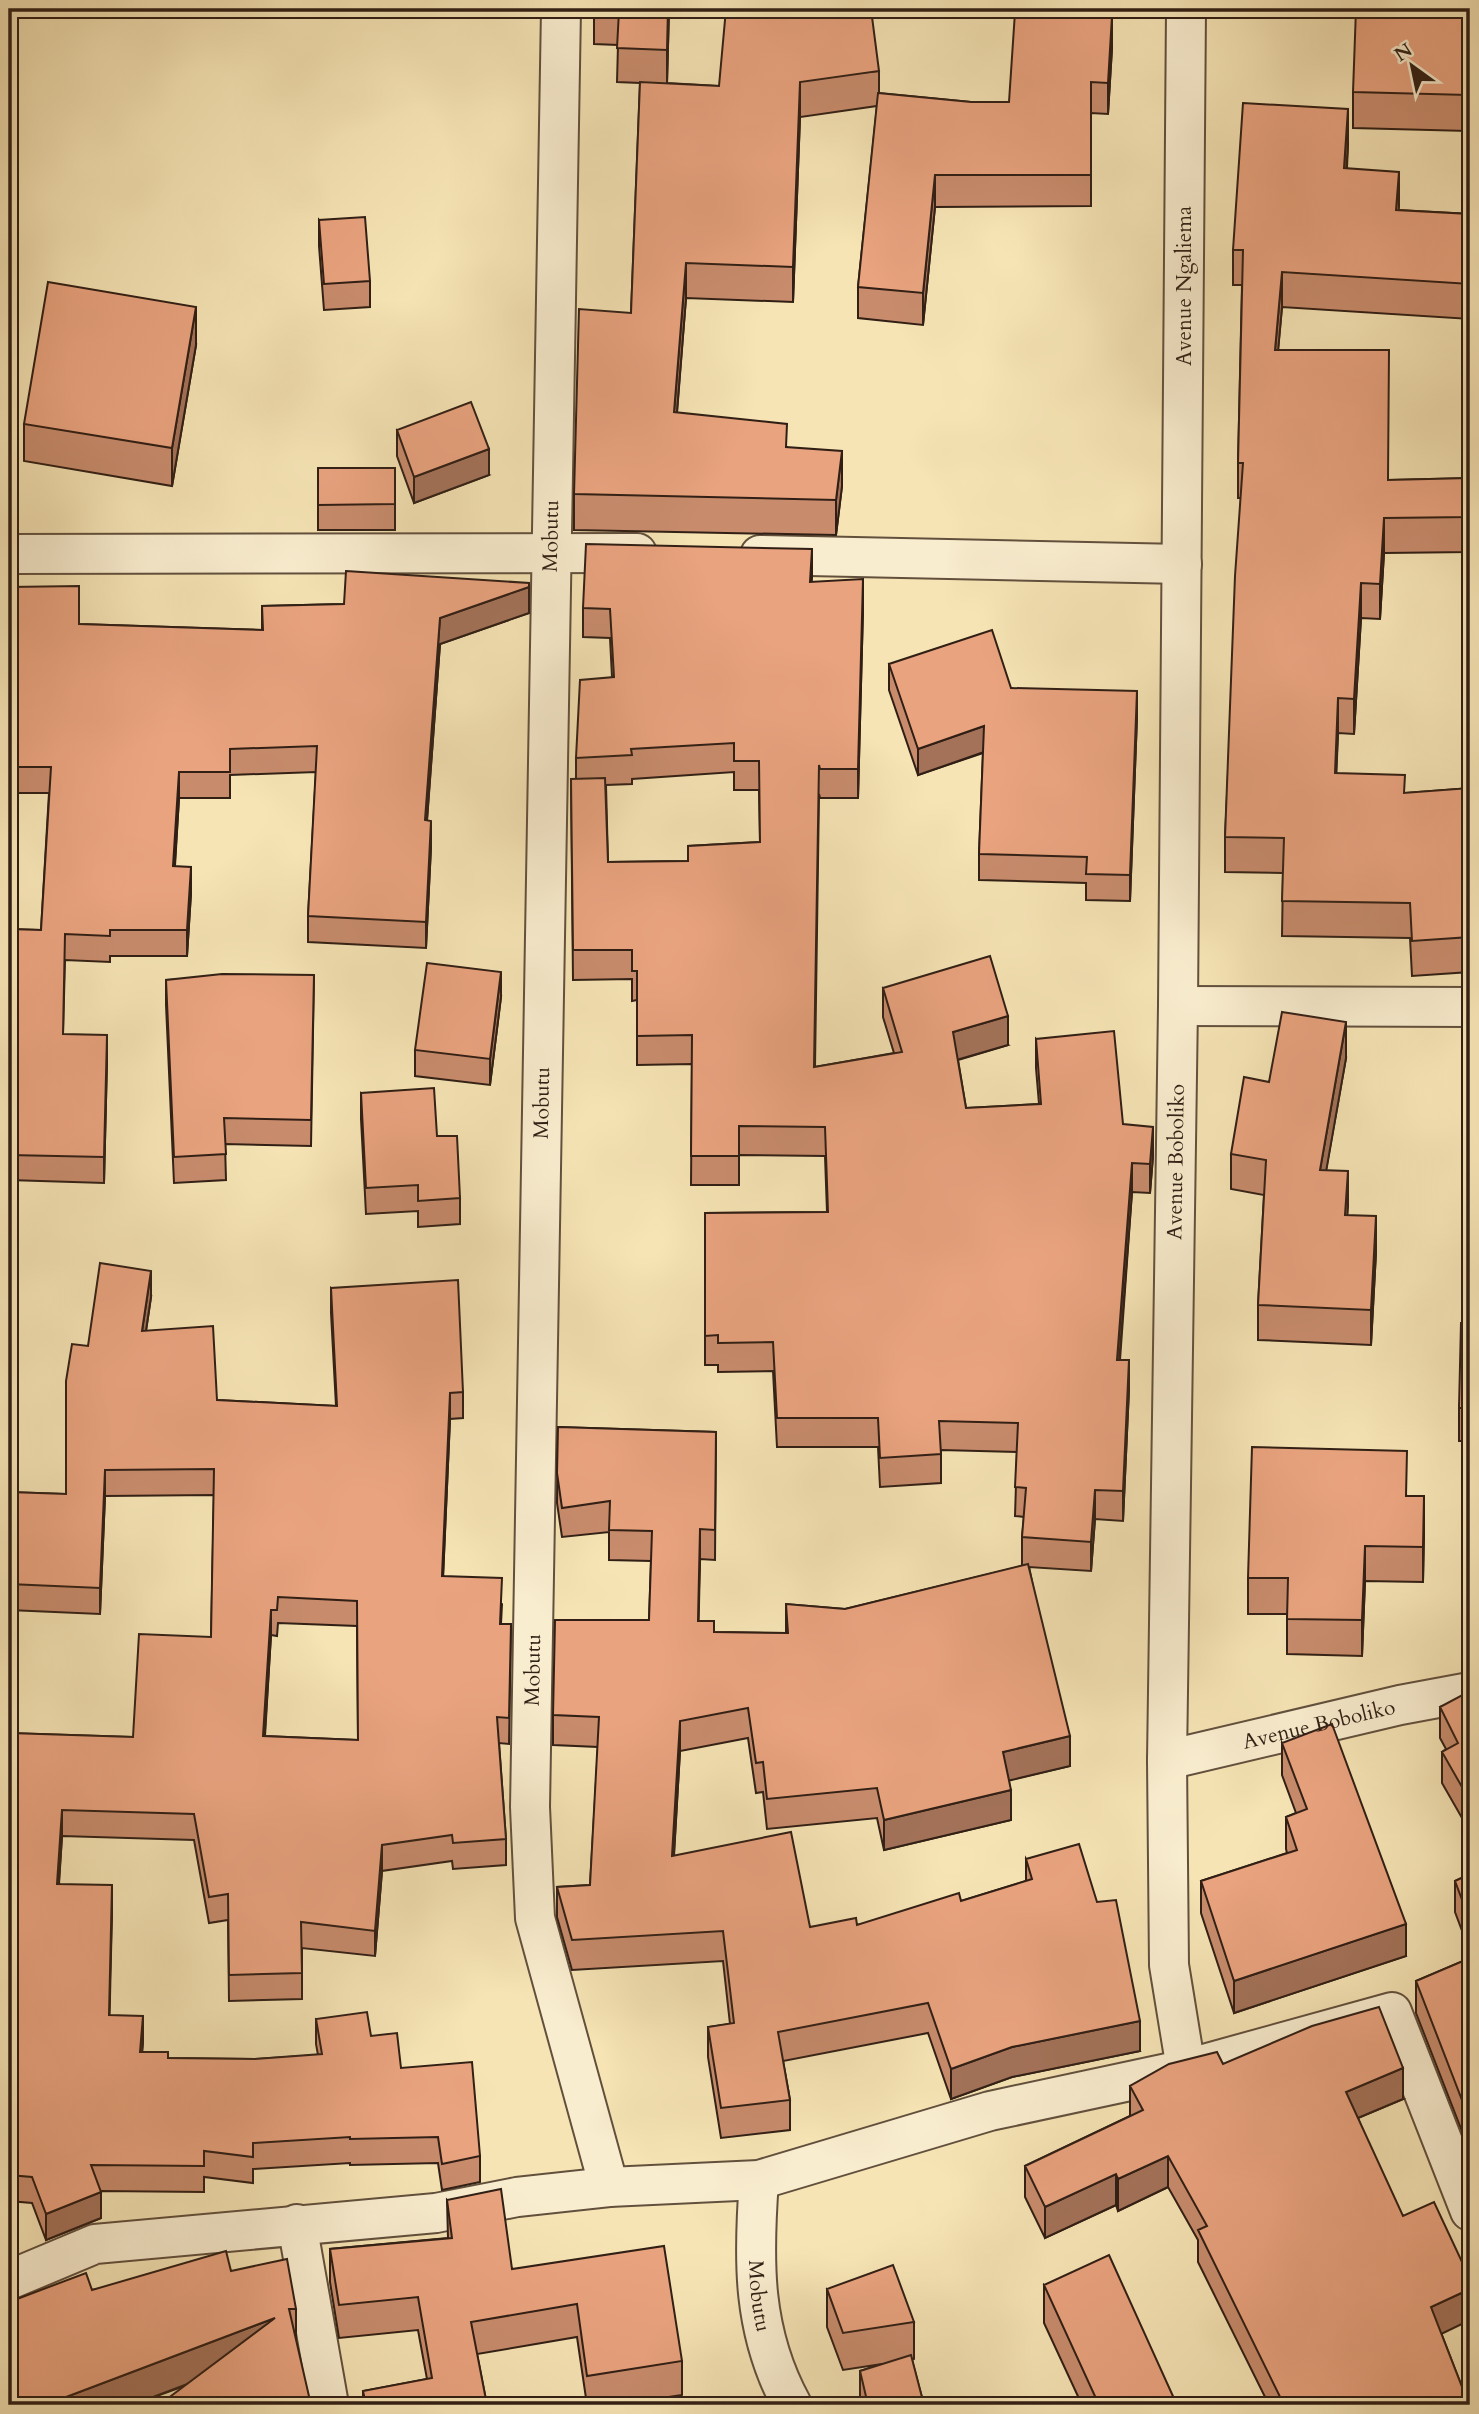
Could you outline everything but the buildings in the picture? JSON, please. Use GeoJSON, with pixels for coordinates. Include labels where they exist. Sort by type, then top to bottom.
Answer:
{"type":"FeatureCollection","features":[{"type":"Feature","properties":{"kind":"street","name":"Mobutu"},"geometry":{"type":"LineString","coordinates":[[561,9],[530,1807],[535,1918],[609,2187]]}},
{"type":"Feature","properties":{"kind":"street","name":"Avenue Ngaliema"},"geometry":{"type":"LineString","coordinates":[[1182,564],[1186,9]]}},
{"type":"Feature","properties":{"kind":"street"},"geometry":{"type":"LineString","coordinates":[[9,554],[551,551],[674,554]]}},
{"type":"Feature","properties":{"kind":"street"},"geometry":{"type":"LineString","coordinates":[[729,555],[1182,564]]}},
{"type":"Feature","properties":{"kind":"street","name":"Avenue Boboliko"},"geometry":{"type":"LineString","coordinates":[[1182,564],[1167,1760],[1169,1965],[1186,2069]]}},
{"type":"Feature","properties":{"kind":"street"},"geometry":{"type":"LineString","coordinates":[[1178,1006],[1470,1007]]}},
{"type":"Feature","properties":{"kind":"street","name":"Avenue Boboliko"},"geometry":{"type":"LineString","coordinates":[[1167,1760],[1400,1705],[1470,1692]]}},
{"type":"Feature","properties":{"kind":"street"},"geometry":{"type":"LineString","coordinates":[[9,2280],[95,2244],[436,2213],[517,2197],[609,2187],[759,2180],[990,2111],[1186,2069],[1392,2012],[1470,2211]]}},
{"type":"Feature","properties":{"kind":"street","name":"Mobutu"},"geometry":{"type":"LineString","coordinates":[[759,2180],[754,2257],[763,2324],[777,2377],[792,2405]]}},
{"type":"Feature","properties":{"kind":"street"},"geometry":{"type":"LineString","coordinates":[[298,2224],[329,2405]]}}]}
